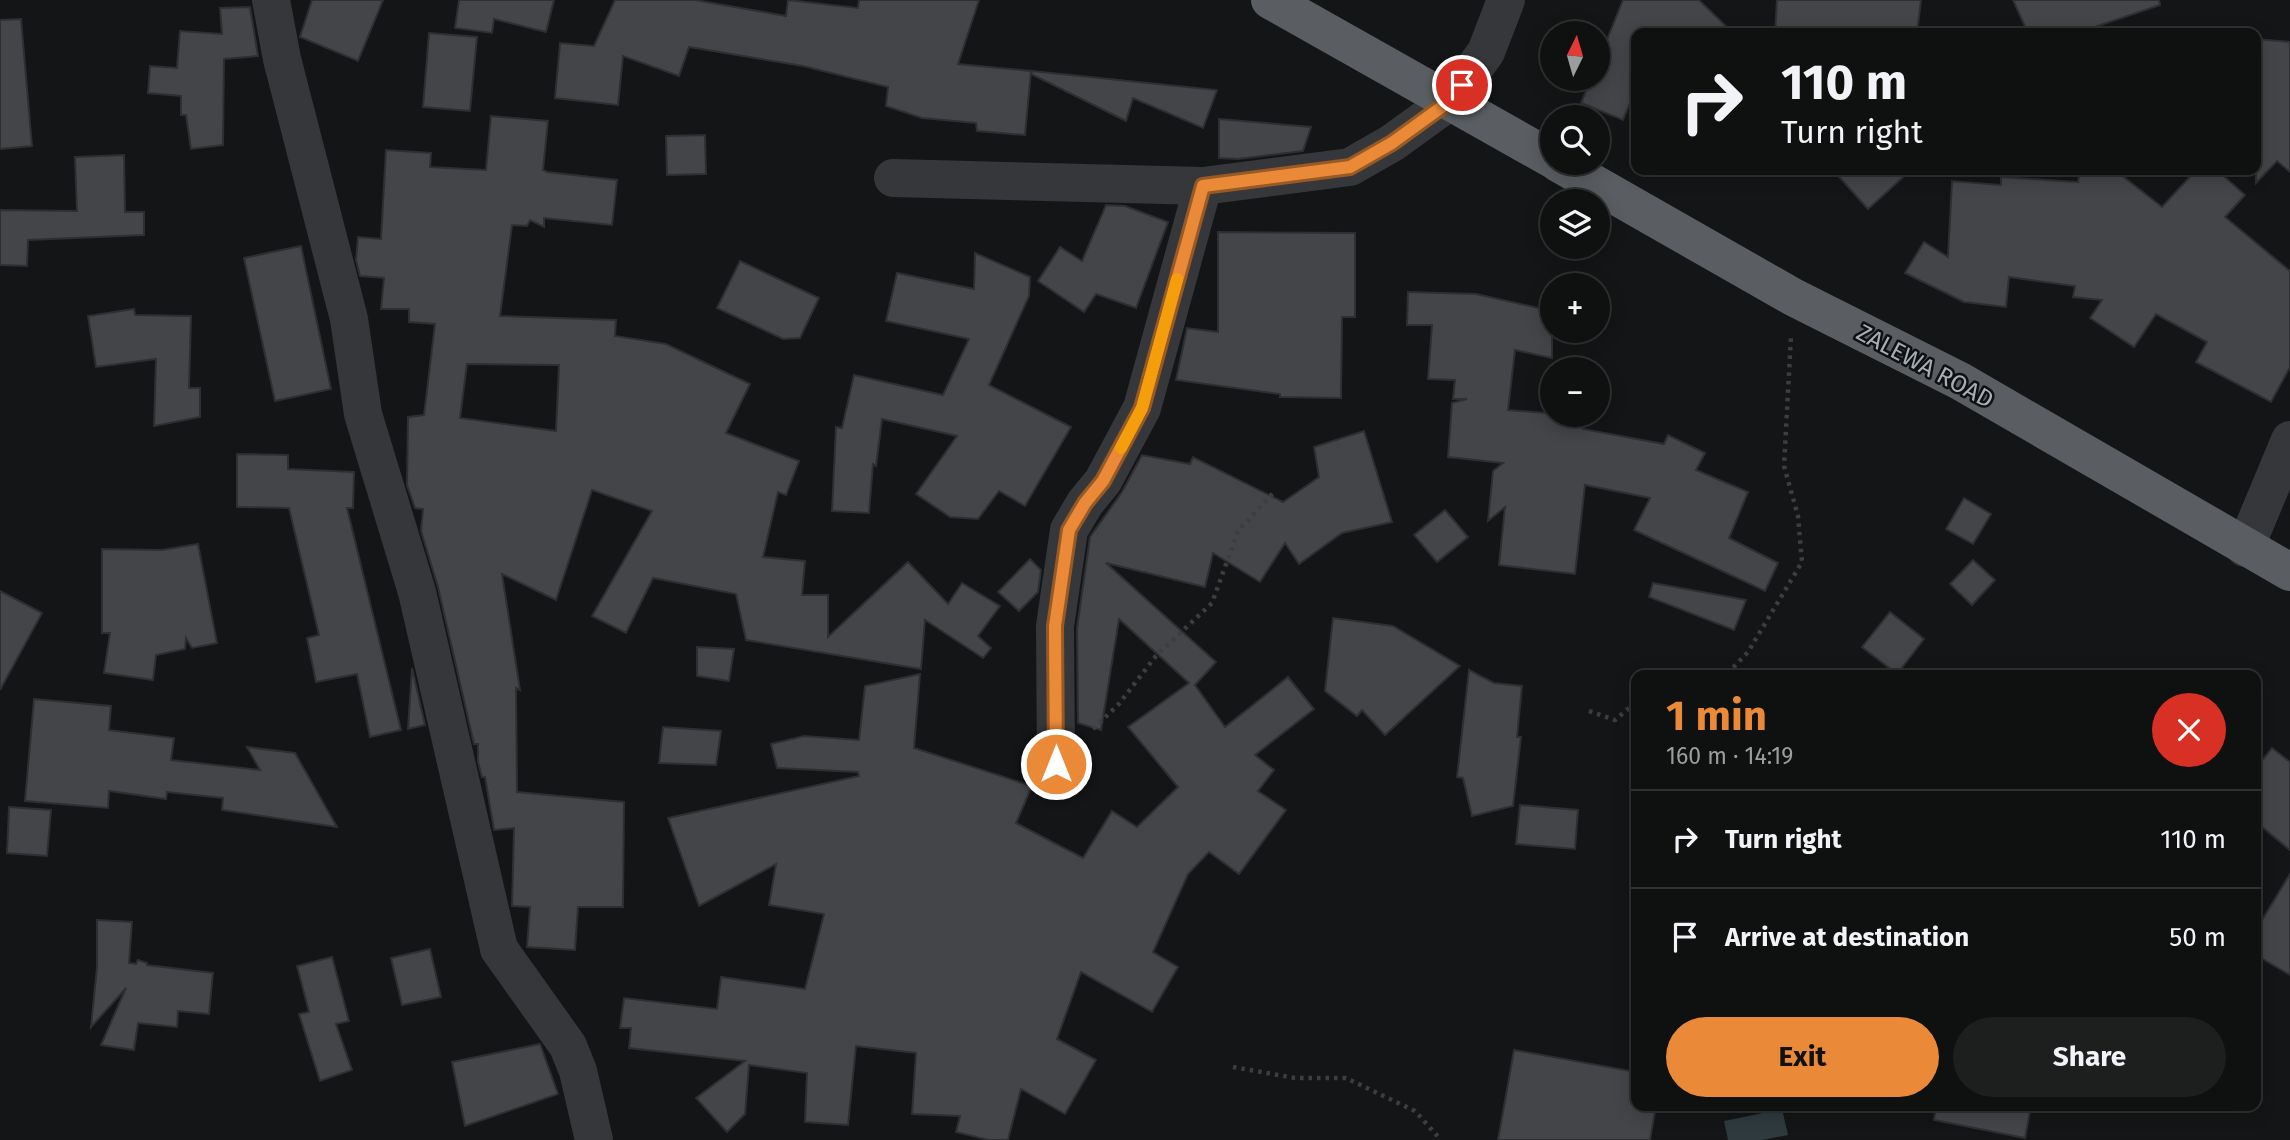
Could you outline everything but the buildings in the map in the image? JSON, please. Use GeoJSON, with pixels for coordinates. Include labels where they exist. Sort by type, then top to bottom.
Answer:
{"type":"FeatureCollection","features":[{"type":"Feature","properties":{"kind":"highway"},"geometry":{"type":"LineString","coordinates":[[1270,0],[1540,152]]}},
{"type":"Feature","properties":{"kind":"highway","name":"ZALEWA ROAD"},"geometry":{"type":"LineString","coordinates":[[1579,175],[1793,297],[1960,381],[2290,572]]}},
{"type":"Feature","properties":{"kind":"street"},"geometry":{"type":"LineString","coordinates":[[271,0],[282,60],[349,319],[363,414],[417,592],[499,950],[568,1046],[578,1071],[594,1140]]}},
{"type":"Feature","properties":{"kind":"street"},"geometry":{"type":"LineString","coordinates":[[893,178],[1203,186],[1350,167],[1392,143],[1450,101],[1486,52],[1506,0]]}},
{"type":"Feature","properties":{"kind":"street"},"geometry":{"type":"LineString","coordinates":[[1056,764],[1055,626],[1069,530],[1085,503],[1103,481],[1142,408],[1203,186]]}},
{"type":"Feature","properties":{"kind":"street"},"geometry":{"type":"LineString","coordinates":[[2245,548],[2290,440]]}},
{"type":"Feature","properties":{"kind":"path"},"geometry":{"type":"LineString","coordinates":[[1731,670],[1748,652],[1802,562],[1798,516],[1784,466],[1793,297]]}},
{"type":"Feature","properties":{"kind":"path"},"geometry":{"type":"LineString","coordinates":[[1056,764],[1118,705],[1156,656],[1212,603],[1238,531],[1274,492]]}},
{"type":"Feature","properties":{"kind":"path"},"geometry":{"type":"LineString","coordinates":[[1590,711],[1615,720],[1631,706]]}},
{"type":"Feature","properties":{"kind":"path"},"geometry":{"type":"LineString","coordinates":[[1233,1067],[1295,1077],[1346,1078],[1415,1111],[1441,1140]]}},
{"type":"Feature","properties":{"kind":"shaded area"},"geometry":{"type":"Polygon","coordinates":[[[1782,1111],[1788,1135],[1762,1140],[1728,1140],[1724,1121],[1782,1111]]]}},
{"type":"Feature","properties":{"kind":"slow traffic"},"geometry":{"type":"LineString","coordinates":[[1121,448],[1142,408],[1177,279]]}},
{"type":"Feature","properties":{"kind":"route"},"geometry":{"type":"LineString","coordinates":[[1056,764],[1055,626],[1069,530],[1085,503],[1103,481],[1142,408],[1203,186],[1258,182],[1350,167],[1392,143],[1450,101],[1462,85]]}}]}
